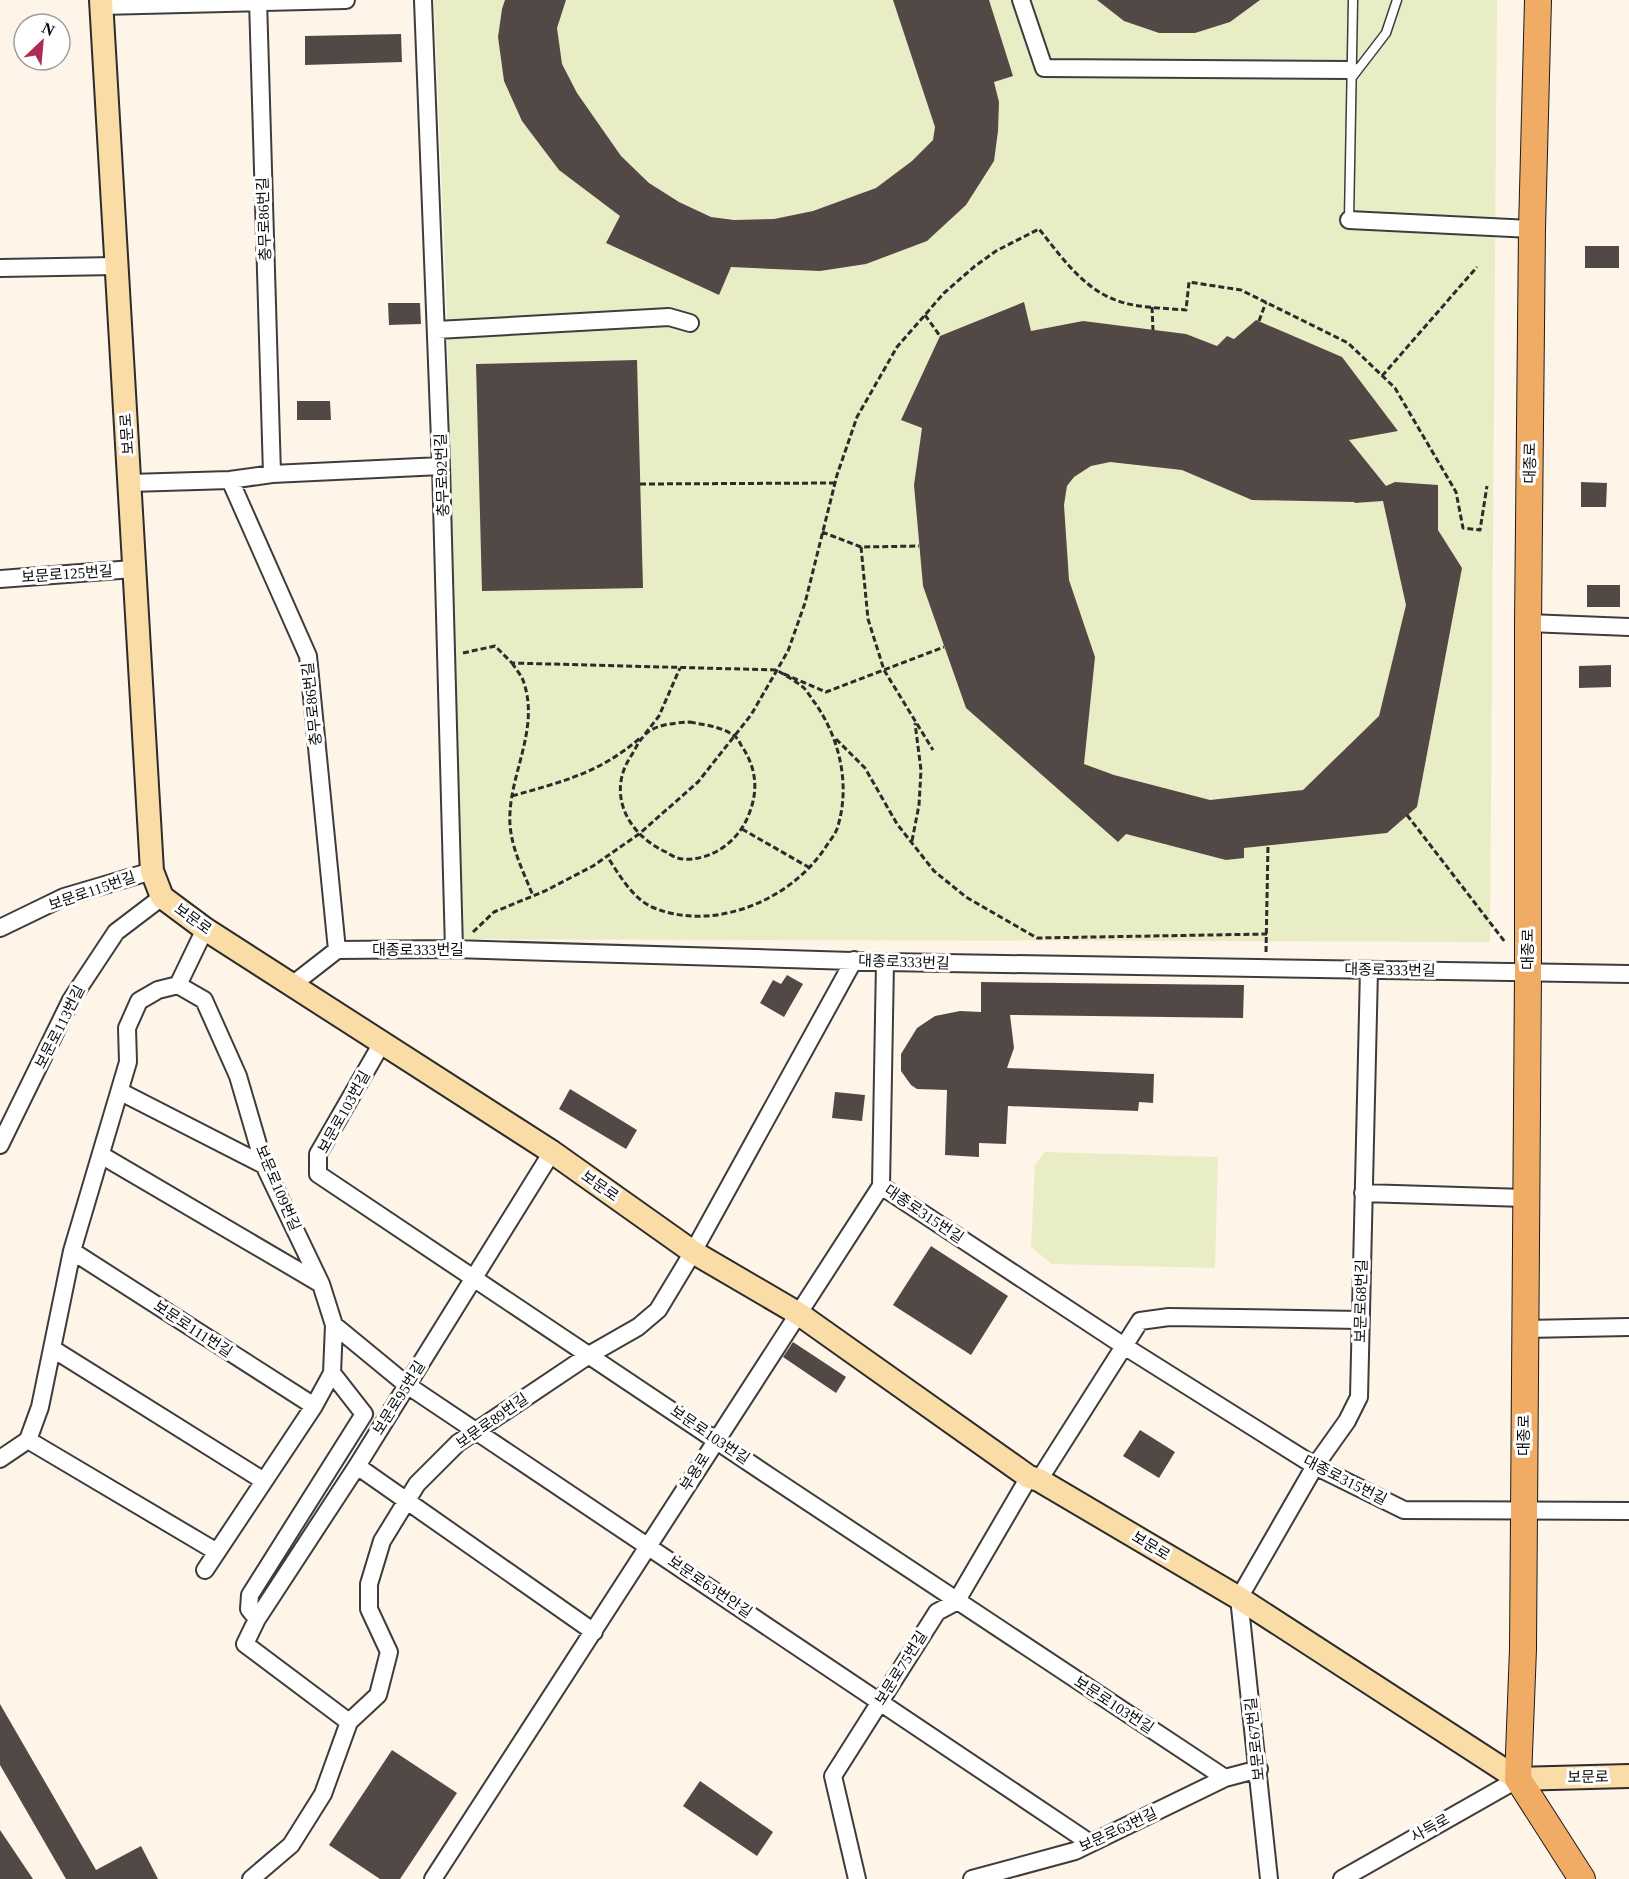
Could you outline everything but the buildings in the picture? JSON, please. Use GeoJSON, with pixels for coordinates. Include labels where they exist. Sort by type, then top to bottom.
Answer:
{"type":"FeatureCollection","features":[{"type":"Feature","properties":{"kind":"main road","name":"대종로"},"geometry":{"type":"LineString","coordinates":[[1518,1779],[1524,1649],[1528,623],[1532,229],[1538,0]]}},
{"type":"Feature","properties":{"kind":"main road","name":"보문로"},"geometry":{"type":"LineString","coordinates":[[101,3],[152,871],[162,897],[205,929],[552,1152],[693,1252],[799,1314],[1034,1478],[1239,1598],[1518,1779],[1629,1776]]}},
{"type":"Feature","properties":{"kind":"main road"},"geometry":{"type":"LineString","coordinates":[[1518,1779],[1582,1879]]}},
{"type":"Feature","properties":{"kind":"street"},"geometry":{"type":"LineString","coordinates":[[101,3],[346,0]]}},
{"type":"Feature","properties":{"kind":"street","name":"충무로92번길"},"geometry":{"type":"LineString","coordinates":[[423,0],[437,330],[454,949]]}},
{"type":"Feature","properties":{"kind":"street"},"geometry":{"type":"LineString","coordinates":[[1021,0],[1044,68],[1351,74]]}},
{"type":"Feature","properties":{"kind":"street","name":"충무로86번길"},"geometry":{"type":"LineString","coordinates":[[258,1],[272,474]]}},
{"type":"Feature","properties":{"kind":"street"},"geometry":{"type":"LineString","coordinates":[[1349,220],[1532,229]]}},
{"type":"Feature","properties":{"kind":"street"},"geometry":{"type":"LineString","coordinates":[[0,268],[116,266]]}},
{"type":"Feature","properties":{"kind":"street"},"geometry":{"type":"LineString","coordinates":[[437,330],[669,317],[690,323]]}},
{"type":"Feature","properties":{"kind":"street"},"geometry":{"type":"LineString","coordinates":[[130,483],[230,480],[272,474],[441,466]]}},
{"type":"Feature","properties":{"kind":"street","name":"충무로86번길"},"geometry":{"type":"LineString","coordinates":[[230,480],[308,656],[337,950]]}},
{"type":"Feature","properties":{"kind":"street","name":"보문로125번길"},"geometry":{"type":"LineString","coordinates":[[0,579],[133,569]]}},
{"type":"Feature","properties":{"kind":"street"},"geometry":{"type":"LineString","coordinates":[[1528,623],[1629,627]]}},
{"type":"Feature","properties":{"kind":"street","name":"보문로115번길"},"geometry":{"type":"LineString","coordinates":[[0,928],[64,897],[152,871]]}},
{"type":"Feature","properties":{"kind":"street","name":"보문로113번길"},"geometry":{"type":"LineString","coordinates":[[0,1145],[71,1000],[116,932],[162,897]]}},
{"type":"Feature","properties":{"kind":"street"},"geometry":{"type":"LineString","coordinates":[[0,1459],[28,1440],[40,1407],[72,1251],[121,1092],[128,1062],[127,1028],[139,1001],[158,990],[178,985],[205,929]]}},
{"type":"Feature","properties":{"kind":"street","name":"대종로333번길"},"geometry":{"type":"LineString","coordinates":[[337,950],[454,949],[885,962],[1629,974]]}},
{"type":"Feature","properties":{"kind":"street"},"geometry":{"type":"LineString","coordinates":[[292,985],[337,950]]}},
{"type":"Feature","properties":{"kind":"street"},"geometry":{"type":"LineString","coordinates":[[693,1252],[854,960]]}},
{"type":"Feature","properties":{"kind":"street","name":"대종로315번길"},"geometry":{"type":"LineString","coordinates":[[885,962],[881,1186],[1124,1346],[1315,1466],[1404,1510],[1629,1511]]}},
{"type":"Feature","properties":{"kind":"street","name":"보문로68번길"},"geometry":{"type":"LineString","coordinates":[[1239,1598],[1315,1466],[1347,1421],[1359,1397],[1369,969]]}},
{"type":"Feature","properties":{"kind":"street","name":"보문로109번길"},"geometry":{"type":"LineString","coordinates":[[178,985],[204,1000],[238,1076],[264,1165],[321,1284],[334,1324],[332,1373],[314,1406],[206,1570]]}},
{"type":"Feature","properties":{"kind":"street","name":"보문로103번길"},"geometry":{"type":"LineString","coordinates":[[382,1043],[318,1154],[318,1174],[956,1602],[1225,1778]]}},
{"type":"Feature","properties":{"kind":"street"},"geometry":{"type":"LineString","coordinates":[[121,1092],[264,1165]]}},
{"type":"Feature","properties":{"kind":"street","name":"보문로95번길"},"geometry":{"type":"LineString","coordinates":[[349,1722],[245,1644],[257,1619],[357,1466],[552,1152]]}},
{"type":"Feature","properties":{"kind":"street"},"geometry":{"type":"LineString","coordinates":[[101,1155],[321,1284]]}},
{"type":"Feature","properties":{"kind":"street","name":"부용로"},"geometry":{"type":"LineString","coordinates":[[440,1877],[716,1439],[881,1186]]}},
{"type":"Feature","properties":{"kind":"street"},"geometry":{"type":"LineString","coordinates":[[1363,1193],[1525,1198]]}},
{"type":"Feature","properties":{"kind":"street","name":"보문로111번길"},"geometry":{"type":"LineString","coordinates":[[72,1251],[314,1406]]}},
{"type":"Feature","properties":{"kind":"street","name":"보문로89번길"},"geometry":{"type":"LineString","coordinates":[[251,1879],[291,1845],[323,1794],[349,1722],[378,1695],[389,1652],[369,1609],[369,1584],[382,1541],[417,1485],[458,1443],[589,1355],[638,1327],[658,1310],[693,1252]]}},
{"type":"Feature","properties":{"kind":"street"},"geometry":{"type":"LineString","coordinates":[[1124,1346],[1140,1321],[1169,1317],[1361,1320]]}},
{"type":"Feature","properties":{"kind":"street","name":"보문로63번안길"},"geometry":{"type":"LineString","coordinates":[[334,1324],[407,1385],[1090,1843]]}},
{"type":"Feature","properties":{"kind":"street"},"geometry":{"type":"LineString","coordinates":[[1525,1329],[1629,1327]]}},
{"type":"Feature","properties":{"kind":"street","name":"보문로75번길"},"geometry":{"type":"LineString","coordinates":[[857,1879],[833,1776],[937,1612],[956,1602],[1034,1478],[1124,1346]]}},
{"type":"Feature","properties":{"kind":"street"},"geometry":{"type":"LineString","coordinates":[[52,1350],[264,1481]]}},
{"type":"Feature","properties":{"kind":"street"},"geometry":{"type":"LineString","coordinates":[[257,1619],[249,1609],[250,1595],[364,1414],[332,1373]]}},
{"type":"Feature","properties":{"kind":"street"},"geometry":{"type":"LineString","coordinates":[[28,1440],[217,1552]]}},
{"type":"Feature","properties":{"kind":"street"},"geometry":{"type":"LineString","coordinates":[[357,1466],[594,1632]]}},
{"type":"Feature","properties":{"kind":"street","name":"보문로67번길"},"geometry":{"type":"LineString","coordinates":[[1239,1598],[1269,1879]]}},
{"type":"Feature","properties":{"kind":"street","name":"보문로63번길"},"geometry":{"type":"LineString","coordinates":[[972,1879],[1075,1851],[1225,1778],[1258,1769]]}},
{"type":"Feature","properties":{"kind":"street","name":"사득로"},"geometry":{"type":"LineString","coordinates":[[1342,1879],[1363,1874],[1518,1779]]}},
{"type":"Feature","properties":{"kind":"lane"},"geometry":{"type":"LineString","coordinates":[[1349,220],[1353,0]]}},
{"type":"Feature","properties":{"kind":"lane"},"geometry":{"type":"LineString","coordinates":[[1351,74],[1386,33],[1397,0]]}},
{"type":"Feature","properties":{"kind":"path"},"geometry":{"type":"LineString","coordinates":[[454,949],[494,912],[533,896],[593,866],[639,834],[699,782],[751,715],[788,651],[805,603],[835,483],[857,417],[897,347],[944,293],[975,266],[996,251],[1040,229],[1070,267],[1100,292],[1114,300],[1186,310],[1189,282],[1241,290],[1348,343],[1395,388],[1456,492],[1463,528],[1479,530],[1487,486]]}},
{"type":"Feature","properties":{"kind":"path"},"geometry":{"type":"LineString","coordinates":[[1382,375],[1477,267]]}},
{"type":"Feature","properties":{"kind":"path"},"geometry":{"type":"LineString","coordinates":[[1259,321],[1266,302]]}},
{"type":"Feature","properties":{"kind":"path"},"geometry":{"type":"LineString","coordinates":[[1152,307],[1154,330]]}},
{"type":"Feature","properties":{"kind":"path"},"geometry":{"type":"LineString","coordinates":[[925,315],[940,336]]}},
{"type":"Feature","properties":{"kind":"path"},"geometry":{"type":"LineString","coordinates":[[640,484],[835,483]]}},
{"type":"Feature","properties":{"kind":"path"},"geometry":{"type":"LineString","coordinates":[[822,532],[861,547],[920,546]]}},
{"type":"Feature","properties":{"kind":"path"},"geometry":{"type":"LineString","coordinates":[[861,547],[868,620],[884,670],[933,750]]}},
{"type":"Feature","properties":{"kind":"path"},"geometry":{"type":"LineString","coordinates":[[446,656],[495,646],[512,663],[524,682],[528,706],[527,738],[512,796],[510,826],[517,856],[533,896]]}},
{"type":"Feature","properties":{"kind":"path"},"geometry":{"type":"LineString","coordinates":[[512,663],[777,670],[826,692],[944,647]]}},
{"type":"Feature","properties":{"kind":"path"},"geometry":{"type":"LineString","coordinates":[[512,796],[578,777],[620,755],[644,735],[667,724],[690,722],[717,727],[735,736],[751,759],[755,779],[752,807],[745,826],[726,846],[704,858],[681,859],[653,846],[639,834],[624,812],[620,791],[624,766],[644,735],[659,716],[680,668]]}},
{"type":"Feature","properties":{"kind":"path"},"geometry":{"type":"LineString","coordinates":[[607,856],[626,885],[651,907],[691,917],[728,914],[754,905],[790,885],[814,864],[836,831],[842,806],[842,768],[835,737],[823,714],[804,689],[777,670]]}},
{"type":"Feature","properties":{"kind":"path"},"geometry":{"type":"LineString","coordinates":[[912,842],[919,805],[921,770],[915,721]]}},
{"type":"Feature","properties":{"kind":"path"},"geometry":{"type":"LineString","coordinates":[[835,737],[865,768],[897,824],[934,871],[966,897],[1037,938],[1267,934]]}},
{"type":"Feature","properties":{"kind":"path"},"geometry":{"type":"LineString","coordinates":[[1407,815],[1507,944]]}},
{"type":"Feature","properties":{"kind":"path"},"geometry":{"type":"LineString","coordinates":[[742,829],[810,868]]}},
{"type":"Feature","properties":{"kind":"path"},"geometry":{"type":"LineString","coordinates":[[1266,968],[1268,845]]}},
{"type":"Feature","properties":{"kind":"green space"},"geometry":{"type":"Polygon","coordinates":[[[434,0],[1497,0],[1490,942],[460,939],[447,311],[434,0]]]}},
{"type":"Feature","properties":{"kind":"green space"},"geometry":{"type":"Polygon","coordinates":[[[1045,1152],[1218,1157],[1215,1268],[1052,1264],[1031,1247],[1035,1165],[1045,1152]]]}}]}
